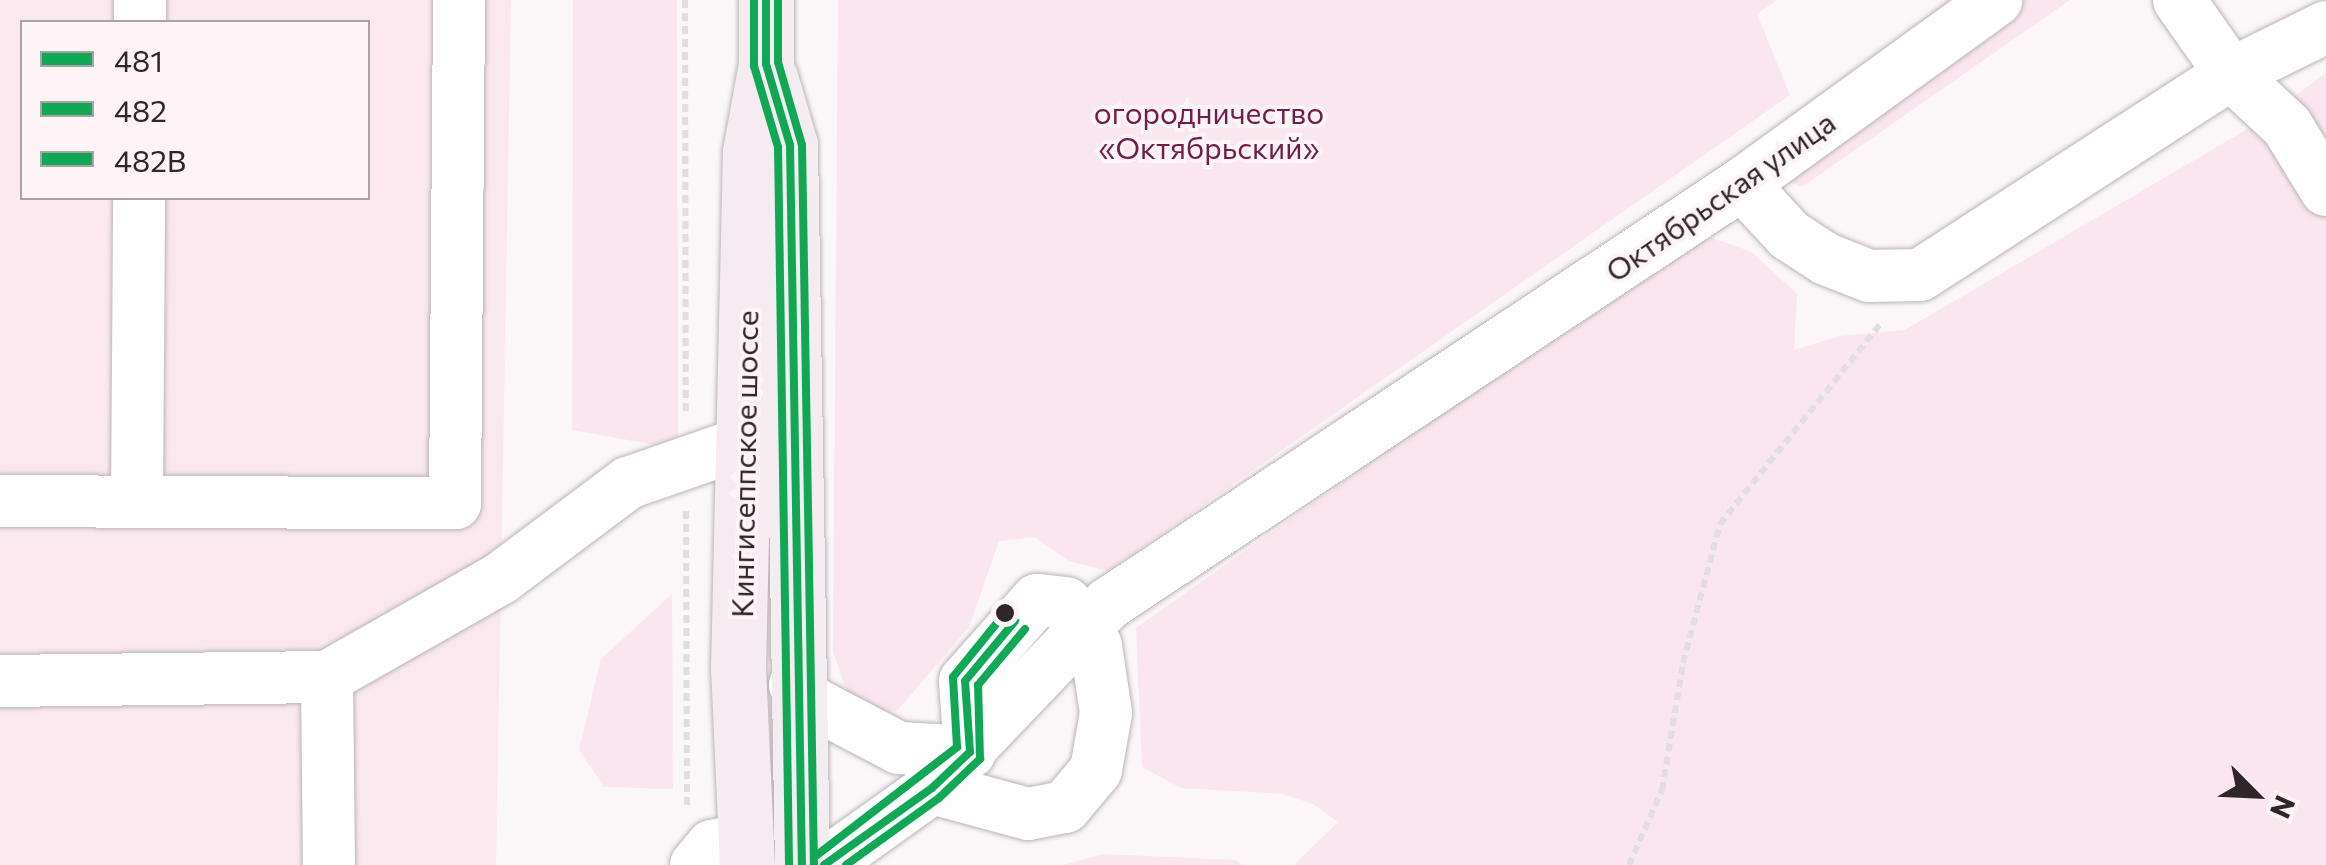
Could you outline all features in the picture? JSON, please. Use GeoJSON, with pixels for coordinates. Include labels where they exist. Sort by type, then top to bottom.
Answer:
{"type":"FeatureCollection","features":[{"type":"Feature","properties":{"kind":"highway","name":"Кингисеппское шоссе"},"geometry":{"type":"LineString","coordinates":[[729,857],[746,442],[750,152],[766,64],[766,0]]}},
{"type":"Feature","properties":{"kind":"highway","name":"Кингисеппское шоссе"},"geometry":{"type":"LineString","coordinates":[[766,64],[790,144],[795,685],[802,865]]}},
{"type":"Feature","properties":{"kind":"street"},"geometry":{"type":"LineString","coordinates":[[0,500],[456,502],[459,0]]}},
{"type":"Feature","properties":{"kind":"street","name":"Октябрьская улица"},"geometry":{"type":"LineString","coordinates":[[824,865],[932,788],[1108,604],[1742,184],[1996,0]]}},
{"type":"Feature","properties":{"kind":"street"},"geometry":{"type":"LineString","coordinates":[[2179,0],[2231,74],[2287,126],[2326,190]]}},
{"type":"Feature","properties":{"kind":"street"},"geometry":{"type":"LineString","coordinates":[[1742,184],[1789,235],[1826,260],[1870,276],[1920,275],[2231,74],[2326,27]]}},
{"type":"Feature","properties":{"kind":"street"},"geometry":{"type":"LineString","coordinates":[[137,501],[138,200]]}},
{"type":"Feature","properties":{"kind":"street"},"geometry":{"type":"LineString","coordinates":[[0,680],[327,677],[501,578],[628,483],[746,442]]}},
{"type":"Feature","properties":{"kind":"street"},"geometry":{"type":"LineString","coordinates":[[932,788],[1028,814],[1066,807],[1096,770],[1106,714],[1087,627]]}},
{"type":"Feature","properties":{"kind":"street"},"geometry":{"type":"LineString","coordinates":[[327,677],[329,865]]}},
{"type":"Feature","properties":{"kind":"street"},"geometry":{"type":"LineString","coordinates":[[795,685],[813,704],[899,748],[970,752]]}},
{"type":"Feature","properties":{"kind":"path"},"geometry":{"type":"LineString","coordinates":[[1629,865],[1662,790],[1683,663],[1720,524],[1920,275]]}},
{"type":"Feature","properties":{"kind":"shaded area"},"geometry":{"type":"Polygon","coordinates":[[[0,0],[511,0],[496,865],[0,865],[0,0]]]}},
{"type":"Feature","properties":{"kind":"green space"},"geometry":{"type":"Polygon","coordinates":[[[573,0],[677,0],[678,449],[572,430],[573,0]]]}},
{"type":"Feature","properties":{"kind":"green space","name":"огородничество «Октябрьский»"},"geometry":{"type":"Polygon","coordinates":[[[838,0],[1777,0],[1757,14],[1790,95],[1109,571],[1069,561],[1035,537],[999,541],[969,627],[897,711],[879,710],[847,692],[833,652],[838,0]]]}},
{"type":"Feature","properties":{"kind":"green space"},"geometry":{"type":"Polygon","coordinates":[[[1949,0],[2070,0],[1802,187],[1779,177],[1783,126],[1949,0]]]}},
{"type":"Feature","properties":{"kind":"green space"},"geometry":{"type":"Polygon","coordinates":[[[2326,73],[2326,865],[1294,865],[1338,822],[1313,804],[1283,794],[1181,788],[1142,767],[1136,628],[1696,232],[1752,252],[1797,294],[1794,350],[1840,336],[1905,330],[2256,124],[2326,73]]]}},
{"type":"Feature","properties":{"kind":"green space"},"geometry":{"type":"Polygon","coordinates":[[[672,594],[673,789],[604,787],[579,750],[601,659],[672,594]]]}},
{"type":"Feature","properties":{"kind":"green space"},"geometry":{"type":"Polygon","coordinates":[[[1103,854],[1235,860],[1243,865],[1064,865],[1103,854]]]}},
{"type":"Feature","properties":{"kind":"transit line","name":"482"},"geometry":{"type":"LineString","coordinates":[[754,0],[754,66],[778,147],[789,865]]}},
{"type":"Feature","properties":{"kind":"transit line","name":"481"},"geometry":{"type":"LineString","coordinates":[[766,0],[766,64],[790,145],[802,865]]}},
{"type":"Feature","properties":{"kind":"transit line","name":"482В"},"geometry":{"type":"LineString","coordinates":[[778,0],[778,62],[802,145],[814,865]]}},
{"type":"Feature","properties":{"kind":"transit line"},"geometry":{"type":"LineString","coordinates":[[817,855],[957,747],[953,677],[1005,613]]}},
{"type":"Feature","properties":{"kind":"transit line"},"geometry":{"type":"LineString","coordinates":[[824,865],[932,788],[970,752],[965,681],[1015,621]]}},
{"type":"Feature","properties":{"kind":"transit line"},"geometry":{"type":"LineString","coordinates":[[846,865],[939,798],[980,759],[978,685],[1025,629]]}}]}
